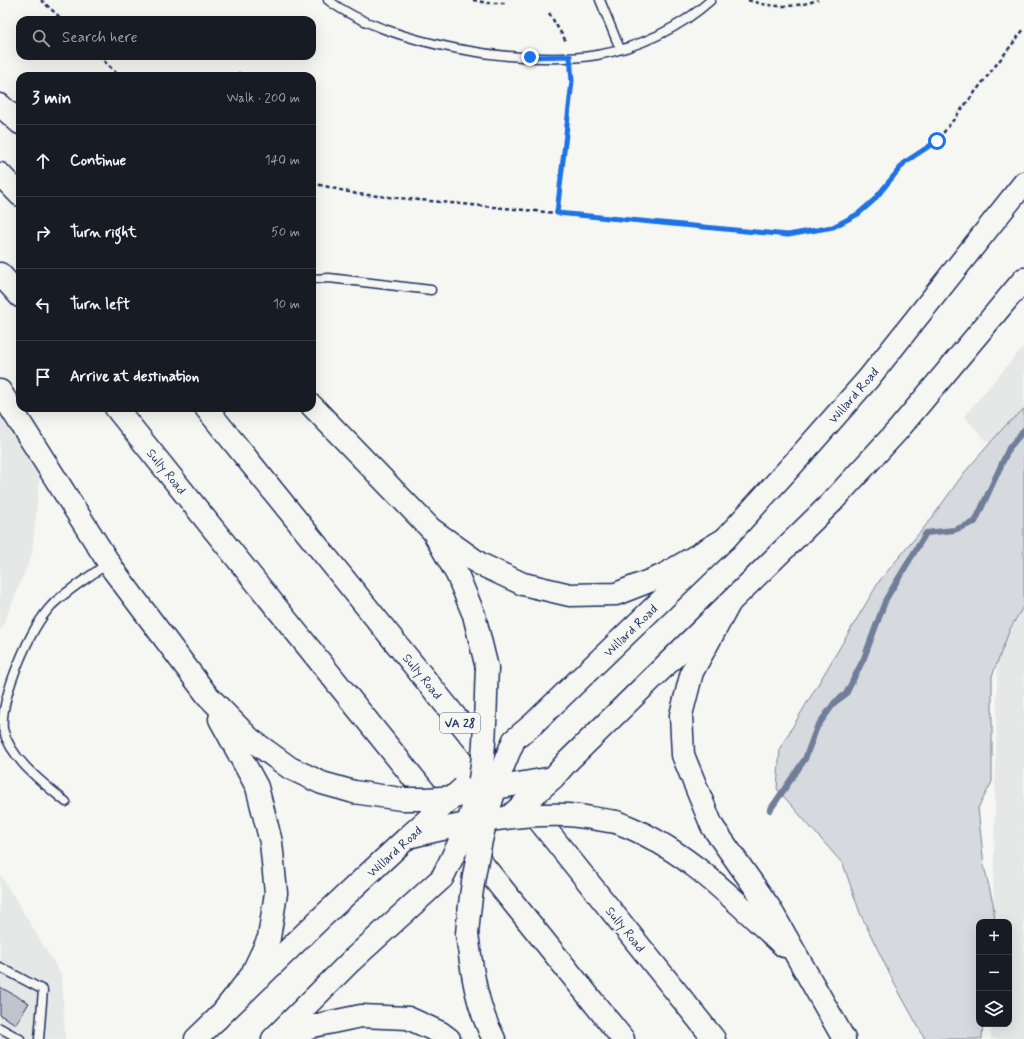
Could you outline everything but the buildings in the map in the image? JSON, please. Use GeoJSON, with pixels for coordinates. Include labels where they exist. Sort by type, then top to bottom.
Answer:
{"type":"FeatureCollection","features":[{"type":"Feature","properties":{"kind":"main road"},"geometry":{"type":"LineString","coordinates":[[0,104],[16,119]]}},
{"type":"Feature","properties":{"kind":"main road"},"geometry":{"type":"LineString","coordinates":[[0,174],[16,191]]}},
{"type":"Feature","properties":{"kind":"main road","name":"Willard Road"},"geometry":{"type":"LineString","coordinates":[[484,783],[514,740],[533,724],[725,538],[868,379],[1024,182]]}},
{"type":"Feature","properties":{"kind":"main road"},"geometry":{"type":"LineString","coordinates":[[0,274],[16,292]]}},
{"type":"Feature","properties":{"kind":"main road"},"geometry":{"type":"LineString","coordinates":[[273,1039],[351,961],[560,770],[830,504],[898,430],[1024,279]]}},
{"type":"Feature","properties":{"kind":"main road"},"geometry":{"type":"LineString","coordinates":[[0,391],[109,563],[207,695],[250,739],[290,768],[322,783],[354,792],[401,799],[454,797],[484,783],[560,770]]}},
{"type":"Feature","properties":{"kind":"main road"},"geometry":{"type":"LineString","coordinates":[[316,410],[431,529],[488,568],[523,584],[570,595],[616,594],[662,576],[725,538]]}},
{"type":"Feature","properties":{"kind":"main road","name":"Sully Road"},"geometry":{"type":"LineString","coordinates":[[119,412],[623,1039]]}},
{"type":"Feature","properties":{"kind":"main road","name":"Sully Road"},"geometry":{"type":"LineString","coordinates":[[209,412],[714,1039]]}},
{"type":"Feature","properties":{"kind":"main road"},"geometry":{"type":"LineString","coordinates":[[431,529],[457,574],[474,615],[487,668],[484,783],[477,821],[481,843],[472,889],[467,934],[475,991],[494,1039]]}},
{"type":"Feature","properties":{"kind":"main road"},"geometry":{"type":"LineString","coordinates":[[729,604],[692,672],[681,715],[683,755],[712,826],[770,907],[797,958],[844,1039]]}},
{"type":"Feature","properties":{"kind":"main road"},"geometry":{"type":"LineString","coordinates":[[207,695],[257,786],[272,842],[276,893],[269,938],[251,976],[217,1019]]}},
{"type":"Feature","properties":{"kind":"main road","name":"Willard Road"},"geometry":{"type":"LineString","coordinates":[[196,1039],[320,919],[454,797]]}},
{"type":"Feature","properties":{"kind":"main road"},"geometry":{"type":"LineString","coordinates":[[403,842],[477,821],[510,816],[568,815],[616,822],[640,830],[675,851],[718,885],[797,958]]}},
{"type":"Feature","properties":{"kind":"main road"},"geometry":{"type":"LineString","coordinates":[[437,883],[477,821]]}},
{"type":"Feature","properties":{"kind":"main road"},"geometry":{"type":"LineString","coordinates":[[288,1039],[313,1026],[361,1016],[408,1018],[440,1033],[449,1039]]}},
{"type":"Feature","properties":{"kind":"lane"},"geometry":{"type":"LineString","coordinates":[[328,0],[361,19],[394,33],[430,43],[487,53],[546,58],[596,55],[645,41],[694,14],[711,0]]}},
{"type":"Feature","properties":{"kind":"lane"},"geometry":{"type":"LineString","coordinates":[[600,0],[620,49]]}},
{"type":"Feature","properties":{"kind":"lane"},"geometry":{"type":"LineString","coordinates":[[316,279],[329,278],[431,290]]}},
{"type":"Feature","properties":{"kind":"lane"},"geometry":{"type":"LineString","coordinates":[[66,802],[37,778],[14,751],[3,730],[1,707],[8,684],[19,659],[44,615],[53,604],[109,563]]}},
{"type":"Feature","properties":{"kind":"lane"},"geometry":{"type":"LineString","coordinates":[[0,967],[43,990],[39,1039]]}},
{"type":"Feature","properties":{"kind":"lane"},"geometry":{"type":"LineString","coordinates":[[0,1028],[20,1039]]}},
{"type":"Feature","properties":{"kind":"path"},"geometry":{"type":"LineString","coordinates":[[41,0],[59,16]]}},
{"type":"Feature","properties":{"kind":"path"},"geometry":{"type":"LineString","coordinates":[[473,0],[487,3],[508,3]]}},
{"type":"Feature","properties":{"kind":"path"},"geometry":{"type":"LineString","coordinates":[[748,0],[766,6],[779,7],[796,6],[818,0]]}},
{"type":"Feature","properties":{"kind":"path"},"geometry":{"type":"LineString","coordinates":[[549,13],[563,34],[570,56],[572,81],[557,213]]}},
{"type":"Feature","properties":{"kind":"path"},"geometry":{"type":"LineString","coordinates":[[316,184],[357,194],[788,235],[833,227],[858,214],[874,200],[905,162],[937,141],[1024,29]]}},
{"type":"Feature","properties":{"kind":"path"},"geometry":{"type":"LineString","coordinates":[[103,60],[115,72]]}},
{"type":"Feature","properties":{"kind":"shaded area"},"geometry":{"type":"Polygon","coordinates":[[[1024,346],[1024,1039],[991,1039],[991,1027],[1012,1027],[1012,919],[993,919],[1001,457],[964,416],[1024,346]]]}},
{"type":"Feature","properties":{"kind":"shaded area"},"geometry":{"type":"Polygon","coordinates":[[[1024,409],[1024,605],[1010,629],[992,676],[992,782],[978,808],[984,866],[993,903],[995,919],[976,919],[976,1027],[983,1027],[982,1039],[925,1039],[894,983],[860,913],[843,864],[777,789],[780,748],[880,580],[931,519],[964,473],[1005,426],[1024,409]]]}},
{"type":"Feature","properties":{"kind":"shaded area"},"geometry":{"type":"Polygon","coordinates":[[[0,413],[40,474],[32,554],[0,632],[0,413]]]}},
{"type":"Feature","properties":{"kind":"shaded area"},"geometry":{"type":"Polygon","coordinates":[[[0,874],[62,976],[65,1039],[0,1039],[0,874]]]}},
{"type":"Feature","properties":{"kind":"waterway"},"geometry":{"type":"LineString","coordinates":[[770,810],[805,759],[817,727],[835,702],[846,694],[864,658],[886,599],[926,533],[954,530],[975,522],[1009,448],[1024,430]]}},
{"type":"Feature","properties":{"kind":"route"},"geometry":{"type":"LineString","coordinates":[[530,57],[559,58],[570,56],[572,81],[557,213],[788,235],[833,227],[858,214],[874,200],[905,162],[937,141]]}}]}
